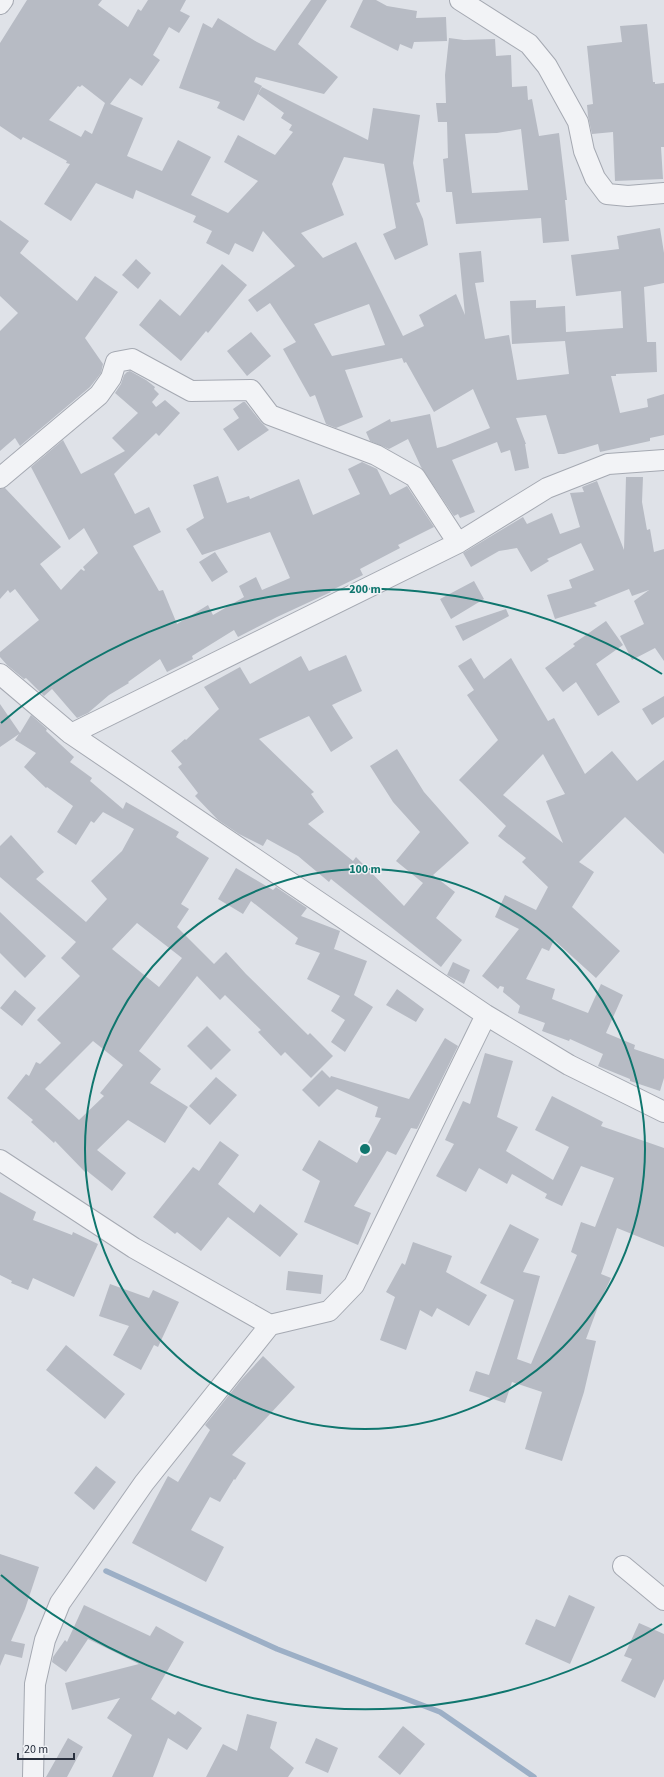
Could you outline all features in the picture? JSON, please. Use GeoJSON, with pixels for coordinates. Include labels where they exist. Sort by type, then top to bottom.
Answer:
{"type":"FeatureCollection","features":[{"type":"Feature","properties":{"kind":"street"},"geometry":{"type":"LineString","coordinates":[[0,4],[3,0]]}},
{"type":"Feature","properties":{"kind":"street"},"geometry":{"type":"LineString","coordinates":[[460,0],[529,44],[546,66],[578,122],[584,151],[595,178],[607,194],[628,196],[664,193]]}},
{"type":"Feature","properties":{"kind":"street"},"geometry":{"type":"LineString","coordinates":[[0,478],[99,395],[111,378],[116,362],[132,359],[191,390],[251,390],[270,415],[376,455],[415,477],[458,544]]}},
{"type":"Feature","properties":{"kind":"street"},"geometry":{"type":"LineString","coordinates":[[71,734],[458,544],[547,488],[608,464],[664,460]]}},
{"type":"Feature","properties":{"kind":"street"},"geometry":{"type":"LineString","coordinates":[[0,674],[71,734],[486,1015],[569,1065],[664,1112]]}},
{"type":"Feature","properties":{"kind":"street"},"geometry":{"type":"LineString","coordinates":[[33,1777],[35,1684],[45,1640],[60,1603],[144,1483],[270,1325],[330,1311],[354,1285],[486,1015]]}},
{"type":"Feature","properties":{"kind":"street"},"geometry":{"type":"LineString","coordinates":[[0,1160],[134,1248],[270,1325]]}},
{"type":"Feature","properties":{"kind":"street"},"geometry":{"type":"LineString","coordinates":[[623,1566],[664,1600]]}},
{"type":"Feature","properties":{"kind":"building"},"geometry":{"type":"Polygon","coordinates":[[[27,0],[102,0],[98,5],[128,27],[138,9],[141,11],[148,0],[186,0],[180,11],[190,16],[179,33],[169,27],[153,55],[160,60],[142,86],[130,78],[110,104],[143,118],[127,156],[162,171],[178,140],[211,157],[191,195],[228,213],[258,181],[224,162],[238,135],[275,155],[293,132],[289,130],[292,125],[281,118],[284,113],[258,94],[262,87],[368,140],[373,108],[420,115],[413,163],[420,202],[416,203],[423,219],[428,245],[395,260],[383,234],[396,228],[384,164],[344,157],[332,184],[344,215],[301,233],[323,258],[356,242],[403,336],[424,326],[419,315],[456,294],[465,315],[459,253],[481,251],[484,282],[475,283],[485,339],[509,335],[517,380],[569,374],[565,341],[512,344],[510,301],[536,300],[536,308],[565,306],[566,332],[623,328],[621,291],[576,296],[571,255],[619,249],[617,236],[660,228],[664,253],[664,283],[644,287],[647,342],[656,342],[657,372],[616,374],[616,376],[611,376],[620,413],[648,407],[647,399],[664,394],[664,435],[650,438],[650,441],[600,452],[598,444],[564,454],[558,454],[546,415],[516,418],[526,444],[529,468],[515,471],[510,450],[501,453],[497,442],[452,460],[475,512],[460,518],[458,514],[454,516],[421,467],[408,439],[389,449],[370,441],[366,432],[390,419],[391,422],[430,414],[437,448],[490,428],[473,389],[434,412],[406,362],[404,363],[402,358],[345,370],[363,417],[336,428],[326,424],[315,395],[310,397],[283,349],[296,342],[270,303],[257,312],[248,300],[295,266],[263,231],[253,252],[235,243],[229,255],[206,243],[212,231],[193,222],[196,216],[136,190],[133,199],[96,183],[71,221],[44,204],[70,164],[23,137],[21,140],[0,126],[0,43],[27,0]],[[82,85],[80,87],[78,86],[49,120],[81,137],[85,130],[92,134],[105,103],[82,85]],[[369,304],[314,324],[332,356],[385,345],[369,304]]]}},
{"type":"Feature","properties":{"kind":"building"},"geometry":{"type":"Polygon","coordinates":[[[311,0],[327,0],[298,44],[338,77],[324,94],[256,77],[254,82],[262,86],[244,121],[217,108],[220,102],[179,88],[203,23],[212,28],[218,18],[257,42],[275,51],[311,0]]]}},
{"type":"Feature","properties":{"kind":"building"},"geometry":{"type":"Polygon","coordinates":[[[363,0],[376,0],[387,6],[417,11],[416,18],[446,17],[447,41],[414,42],[412,49],[400,44],[398,51],[350,27],[363,0]]]}},
{"type":"Feature","properties":{"kind":"building"},"geometry":{"type":"Polygon","coordinates":[[[647,24],[653,82],[655,82],[655,84],[664,83],[664,147],[661,147],[663,179],[615,181],[613,132],[592,134],[588,116],[587,105],[593,104],[587,46],[622,42],[620,26],[647,24]]]}},
{"type":"Feature","properties":{"kind":"building"},"geometry":{"type":"Polygon","coordinates":[[[449,38],[464,40],[495,39],[496,56],[511,55],[512,87],[527,86],[528,100],[532,99],[539,136],[559,133],[567,200],[565,200],[569,241],[543,243],[541,218],[456,224],[452,192],[446,192],[443,159],[448,158],[447,122],[438,122],[436,103],[446,103],[445,75],[449,38]],[[521,129],[497,133],[465,134],[472,193],[528,190],[521,129]]]}},
{"type":"Feature","properties":{"kind":"building"},"geometry":{"type":"Polygon","coordinates":[[[0,220],[29,241],[20,253],[77,301],[95,276],[118,292],[85,338],[103,364],[101,373],[90,387],[20,446],[15,438],[0,451],[0,331],[18,313],[0,296],[0,220]]]}},
{"type":"Feature","properties":{"kind":"building"},"geometry":{"type":"Polygon","coordinates":[[[136,259],[151,273],[138,289],[122,275],[136,259]]]}},
{"type":"Feature","properties":{"kind":"building"},"geometry":{"type":"Polygon","coordinates":[[[222,264],[247,285],[208,333],[206,331],[181,361],[139,325],[160,299],[180,316],[222,264]]]}},
{"type":"Feature","properties":{"kind":"building"},"geometry":{"type":"Polygon","coordinates":[[[251,332],[271,356],[247,376],[227,351],[251,332]]]}},
{"type":"Feature","properties":{"kind":"building"},"geometry":{"type":"Polygon","coordinates":[[[130,371],[155,387],[154,389],[159,394],[152,402],[156,407],[165,400],[180,413],[159,436],[156,433],[114,474],[135,514],[149,507],[161,532],[133,546],[159,591],[163,590],[177,624],[208,605],[213,615],[244,597],[239,586],[256,577],[262,590],[290,578],[270,532],[202,555],[186,529],[204,518],[193,485],[218,476],[227,503],[249,496],[250,499],[299,479],[313,515],[360,494],[348,469],[362,462],[377,469],[390,495],[407,486],[434,527],[398,545],[400,548],[360,569],[363,575],[238,637],[234,630],[192,656],[193,659],[167,672],[160,659],[128,682],[129,683],[109,695],[88,713],[77,718],[52,689],[44,696],[26,678],[24,679],[0,657],[0,652],[39,620],[15,589],[10,593],[8,590],[0,599],[0,489],[5,488],[61,547],[40,564],[61,590],[81,569],[84,571],[85,570],[83,567],[98,553],[84,528],[69,540],[31,467],[63,440],[81,474],[125,451],[112,438],[138,413],[115,393],[121,384],[124,375],[130,371]]]}},
{"type":"Feature","properties":{"kind":"building"},"geometry":{"type":"Polygon","coordinates":[[[245,402],[269,430],[238,451],[223,429],[239,418],[233,409],[245,402]]]}},
{"type":"Feature","properties":{"kind":"building"},"geometry":{"type":"Polygon","coordinates":[[[626,477],[643,477],[642,502],[647,530],[650,529],[654,552],[664,549],[664,661],[655,648],[632,660],[620,636],[644,624],[634,601],[649,590],[632,596],[629,589],[594,603],[597,606],[555,619],[547,595],[572,588],[569,580],[594,570],[581,543],[547,559],[549,561],[531,572],[517,548],[499,551],[471,567],[463,553],[523,517],[527,524],[552,513],[560,534],[580,527],[570,493],[584,492],[582,487],[597,481],[624,550],[626,477]]]}},
{"type":"Feature","properties":{"kind":"building"},"geometry":{"type":"Polygon","coordinates":[[[215,552],[228,572],[212,582],[199,562],[215,552]]]}},
{"type":"Feature","properties":{"kind":"building"},"geometry":{"type":"Polygon","coordinates":[[[474,581],[484,599],[451,619],[440,599],[474,581]]]}},
{"type":"Feature","properties":{"kind":"building"},"geometry":{"type":"Polygon","coordinates":[[[506,609],[509,616],[463,641],[455,626],[506,609]]]}},
{"type":"Feature","properties":{"kind":"building"},"geometry":{"type":"Polygon","coordinates":[[[606,621],[623,645],[596,664],[620,702],[598,716],[576,682],[563,692],[545,668],[575,646],[573,644],[606,621]]]}},
{"type":"Feature","properties":{"kind":"building"},"geometry":{"type":"Polygon","coordinates":[[[346,655],[362,691],[332,705],[353,738],[331,752],[309,716],[259,739],[314,792],[311,794],[324,812],[308,824],[353,861],[356,857],[404,906],[423,883],[396,861],[420,832],[393,802],[370,766],[397,749],[424,792],[469,843],[433,875],[455,892],[436,918],[462,940],[441,967],[331,879],[329,882],[298,856],[267,839],[263,846],[239,834],[218,820],[195,796],[198,793],[178,767],[182,764],[171,751],[185,739],[186,740],[219,709],[204,687],[240,667],[250,684],[301,656],[309,671],[346,655]]]}},
{"type":"Feature","properties":{"kind":"building"},"geometry":{"type":"Polygon","coordinates":[[[471,658],[484,679],[511,658],[548,721],[554,718],[585,774],[612,751],[637,781],[664,760],[664,854],[625,817],[579,862],[594,872],[572,907],[620,951],[596,978],[554,940],[549,951],[542,948],[526,979],[555,989],[552,999],[588,1013],[601,984],[623,995],[606,1033],[635,1045],[634,1049],[664,1059],[664,1078],[660,1091],[630,1081],[630,1079],[598,1066],[603,1054],[570,1039],[569,1041],[542,1031],[545,1023],[518,1013],[520,1006],[503,992],[504,987],[500,986],[498,989],[482,976],[519,929],[495,917],[505,895],[536,910],[548,887],[522,862],[526,858],[498,836],[506,826],[459,780],[498,740],[467,695],[474,690],[458,666],[471,658]],[[543,754],[503,795],[563,843],[546,801],[565,794],[543,754]]]}},
{"type":"Feature","properties":{"kind":"building"},"geometry":{"type":"Polygon","coordinates":[[[664,696],[664,717],[652,725],[642,709],[664,696]]]}},
{"type":"Feature","properties":{"kind":"building"},"geometry":{"type":"Polygon","coordinates":[[[0,704],[20,733],[31,715],[74,757],[70,762],[92,778],[90,781],[123,809],[126,802],[179,832],[176,837],[209,858],[181,904],[189,909],[177,927],[214,964],[226,952],[246,974],[308,1035],[310,1033],[333,1056],[311,1078],[285,1052],[281,1056],[258,1032],[261,1030],[225,995],[220,1000],[197,976],[139,1051],[161,1069],[150,1083],[188,1107],[165,1143],[128,1120],[97,1150],[126,1173],[112,1191],[87,1171],[86,1173],[55,1141],[54,1143],[31,1122],[33,1120],[7,1098],[26,1074],[29,1076],[36,1062],[40,1064],[61,1043],[37,1020],[80,976],[61,958],[76,942],[0,877],[0,846],[11,835],[44,872],[36,879],[86,922],[107,899],[91,881],[122,851],[134,829],[103,812],[94,823],[91,821],[76,845],[57,832],[73,806],[47,787],[46,788],[24,767],[36,753],[15,740],[19,734],[0,747],[0,704]],[[137,923],[112,949],[159,987],[182,958],[137,923]],[[93,1041],[45,1089],[79,1120],[104,1096],[100,1093],[123,1065],[93,1041]]]}},
{"type":"Feature","properties":{"kind":"building"},"geometry":{"type":"Polygon","coordinates":[[[236,868],[273,890],[276,887],[307,908],[301,916],[340,931],[334,949],[367,961],[354,995],[373,1007],[345,1052],[331,1042],[345,1020],[331,1011],[340,996],[307,979],[320,953],[295,944],[298,938],[251,901],[243,914],[218,899],[236,868]]]}},
{"type":"Feature","properties":{"kind":"building"},"geometry":{"type":"Polygon","coordinates":[[[0,912],[46,956],[25,978],[0,953],[0,912]]]}},
{"type":"Feature","properties":{"kind":"building"},"geometry":{"type":"Polygon","coordinates":[[[453,962],[470,970],[464,984],[447,975],[453,962]]]}},
{"type":"Feature","properties":{"kind":"building"},"geometry":{"type":"Polygon","coordinates":[[[397,989],[424,1009],[416,1022],[386,1005],[397,989]]]}},
{"type":"Feature","properties":{"kind":"building"},"geometry":{"type":"Polygon","coordinates":[[[15,990],[36,1008],[22,1026],[0,1008],[15,990]]]}},
{"type":"Feature","properties":{"kind":"building"},"geometry":{"type":"Polygon","coordinates":[[[207,1026],[231,1050],[211,1070],[187,1046],[207,1026]]]}},
{"type":"Feature","properties":{"kind":"building"},"geometry":{"type":"Polygon","coordinates":[[[445,1038],[458,1046],[417,1129],[411,1128],[396,1155],[387,1151],[354,1206],[371,1213],[358,1245],[304,1222],[320,1181],[302,1170],[319,1140],[357,1163],[381,1118],[375,1117],[378,1107],[337,1089],[319,1107],[302,1090],[322,1070],[330,1078],[331,1076],[409,1099],[445,1038]]]}},
{"type":"Feature","properties":{"kind":"building"},"geometry":{"type":"Polygon","coordinates":[[[485,1053],[513,1061],[497,1117],[518,1127],[506,1151],[553,1180],[569,1147],[535,1130],[552,1096],[603,1122],[601,1126],[664,1148],[664,1247],[617,1228],[601,1274],[611,1278],[599,1304],[586,1339],[596,1341],[584,1392],[562,1461],[525,1449],[542,1392],[512,1382],[505,1403],[469,1391],[476,1371],[489,1375],[514,1300],[480,1283],[510,1224],[539,1239],[523,1272],[540,1276],[517,1359],[531,1364],[577,1255],[571,1252],[581,1222],[595,1227],[614,1178],[581,1166],[562,1206],[545,1198],[547,1194],[512,1174],[507,1184],[479,1168],[466,1192],[436,1176],[454,1144],[445,1140],[463,1101],[470,1104],[485,1053]]]}},
{"type":"Feature","properties":{"kind":"building"},"geometry":{"type":"Polygon","coordinates":[[[216,1077],[237,1095],[210,1125],[189,1106],[216,1077]]]}},
{"type":"Feature","properties":{"kind":"building"},"geometry":{"type":"Polygon","coordinates":[[[220,1141],[239,1155],[218,1184],[254,1213],[260,1204],[298,1234],[280,1257],[228,1217],[201,1251],[177,1232],[175,1234],[153,1217],[193,1167],[199,1171],[220,1141]]]}},
{"type":"Feature","properties":{"kind":"building"},"geometry":{"type":"Polygon","coordinates":[[[0,1192],[36,1212],[33,1220],[72,1235],[73,1232],[98,1244],[74,1297],[33,1278],[28,1290],[11,1283],[12,1281],[0,1275],[0,1192]]]}},
{"type":"Feature","properties":{"kind":"building"},"geometry":{"type":"Polygon","coordinates":[[[413,1242],[452,1256],[446,1272],[487,1295],[469,1326],[437,1308],[432,1317],[420,1310],[406,1350],[380,1340],[395,1297],[386,1292],[402,1263],[405,1265],[413,1242]]]}},
{"type":"Feature","properties":{"kind":"building"},"geometry":{"type":"Polygon","coordinates":[[[288,1271],[323,1275],[321,1294],[286,1290],[288,1271]]]}},
{"type":"Feature","properties":{"kind":"building"},"geometry":{"type":"Polygon","coordinates":[[[110,1284],[149,1298],[153,1290],[179,1302],[158,1347],[154,1345],[141,1370],[113,1355],[129,1326],[99,1316],[110,1284]]]}},
{"type":"Feature","properties":{"kind":"building"},"geometry":{"type":"Polygon","coordinates":[[[66,1345],[125,1394],[105,1419],[46,1370],[66,1345]]]}},
{"type":"Feature","properties":{"kind":"building"},"geometry":{"type":"Polygon","coordinates":[[[263,1356],[295,1387],[232,1455],[246,1463],[220,1502],[210,1497],[191,1530],[224,1547],[206,1582],[132,1543],[168,1476],[178,1482],[210,1430],[205,1425],[241,1380],[263,1356]]]}},
{"type":"Feature","properties":{"kind":"building"},"geometry":{"type":"Polygon","coordinates":[[[96,1466],[116,1482],[94,1510],[74,1493],[96,1466]]]}},
{"type":"Feature","properties":{"kind":"building"},"geometry":{"type":"Polygon","coordinates":[[[0,1554],[39,1567],[25,1609],[11,1641],[25,1644],[22,1658],[5,1654],[0,1666],[0,1554]]]}},
{"type":"Feature","properties":{"kind":"building"},"geometry":{"type":"Polygon","coordinates":[[[569,1595],[595,1607],[570,1664],[525,1644],[536,1619],[555,1627],[569,1595]]]}},
{"type":"Feature","properties":{"kind":"building"},"geometry":{"type":"Polygon","coordinates":[[[84,1605],[150,1636],[156,1626],[184,1642],[151,1699],[175,1715],[178,1711],[202,1728],[187,1750],[168,1738],[153,1777],[112,1777],[132,1735],[107,1718],[120,1698],[72,1710],[65,1683],[139,1664],[88,1639],[66,1672],[52,1662],[53,1657],[65,1640],[67,1642],[84,1605]]]}},
{"type":"Feature","properties":{"kind":"building"},"geometry":{"type":"Polygon","coordinates":[[[639,1623],[664,1634],[664,1679],[655,1698],[621,1681],[632,1659],[624,1656],[639,1623]]]}},
{"type":"Feature","properties":{"kind":"building"},"geometry":{"type":"Polygon","coordinates":[[[247,1714],[277,1722],[270,1748],[294,1768],[288,1777],[206,1777],[223,1744],[237,1751],[247,1714]]]}},
{"type":"Feature","properties":{"kind":"building"},"geometry":{"type":"Polygon","coordinates":[[[403,1726],[425,1744],[400,1775],[378,1757],[403,1726]]]}},
{"type":"Feature","properties":{"kind":"building"},"geometry":{"type":"Polygon","coordinates":[[[68,1738],[83,1747],[67,1777],[46,1777],[68,1738]]]}},
{"type":"Feature","properties":{"kind":"building"},"geometry":{"type":"Polygon","coordinates":[[[316,1738],[338,1748],[328,1773],[305,1763],[316,1738]]]}},
{"type":"Feature","properties":{"kind":"waterway"},"geometry":{"type":"LineString","coordinates":[[106,1571],[277,1649],[440,1712],[534,1777]]}}]}
